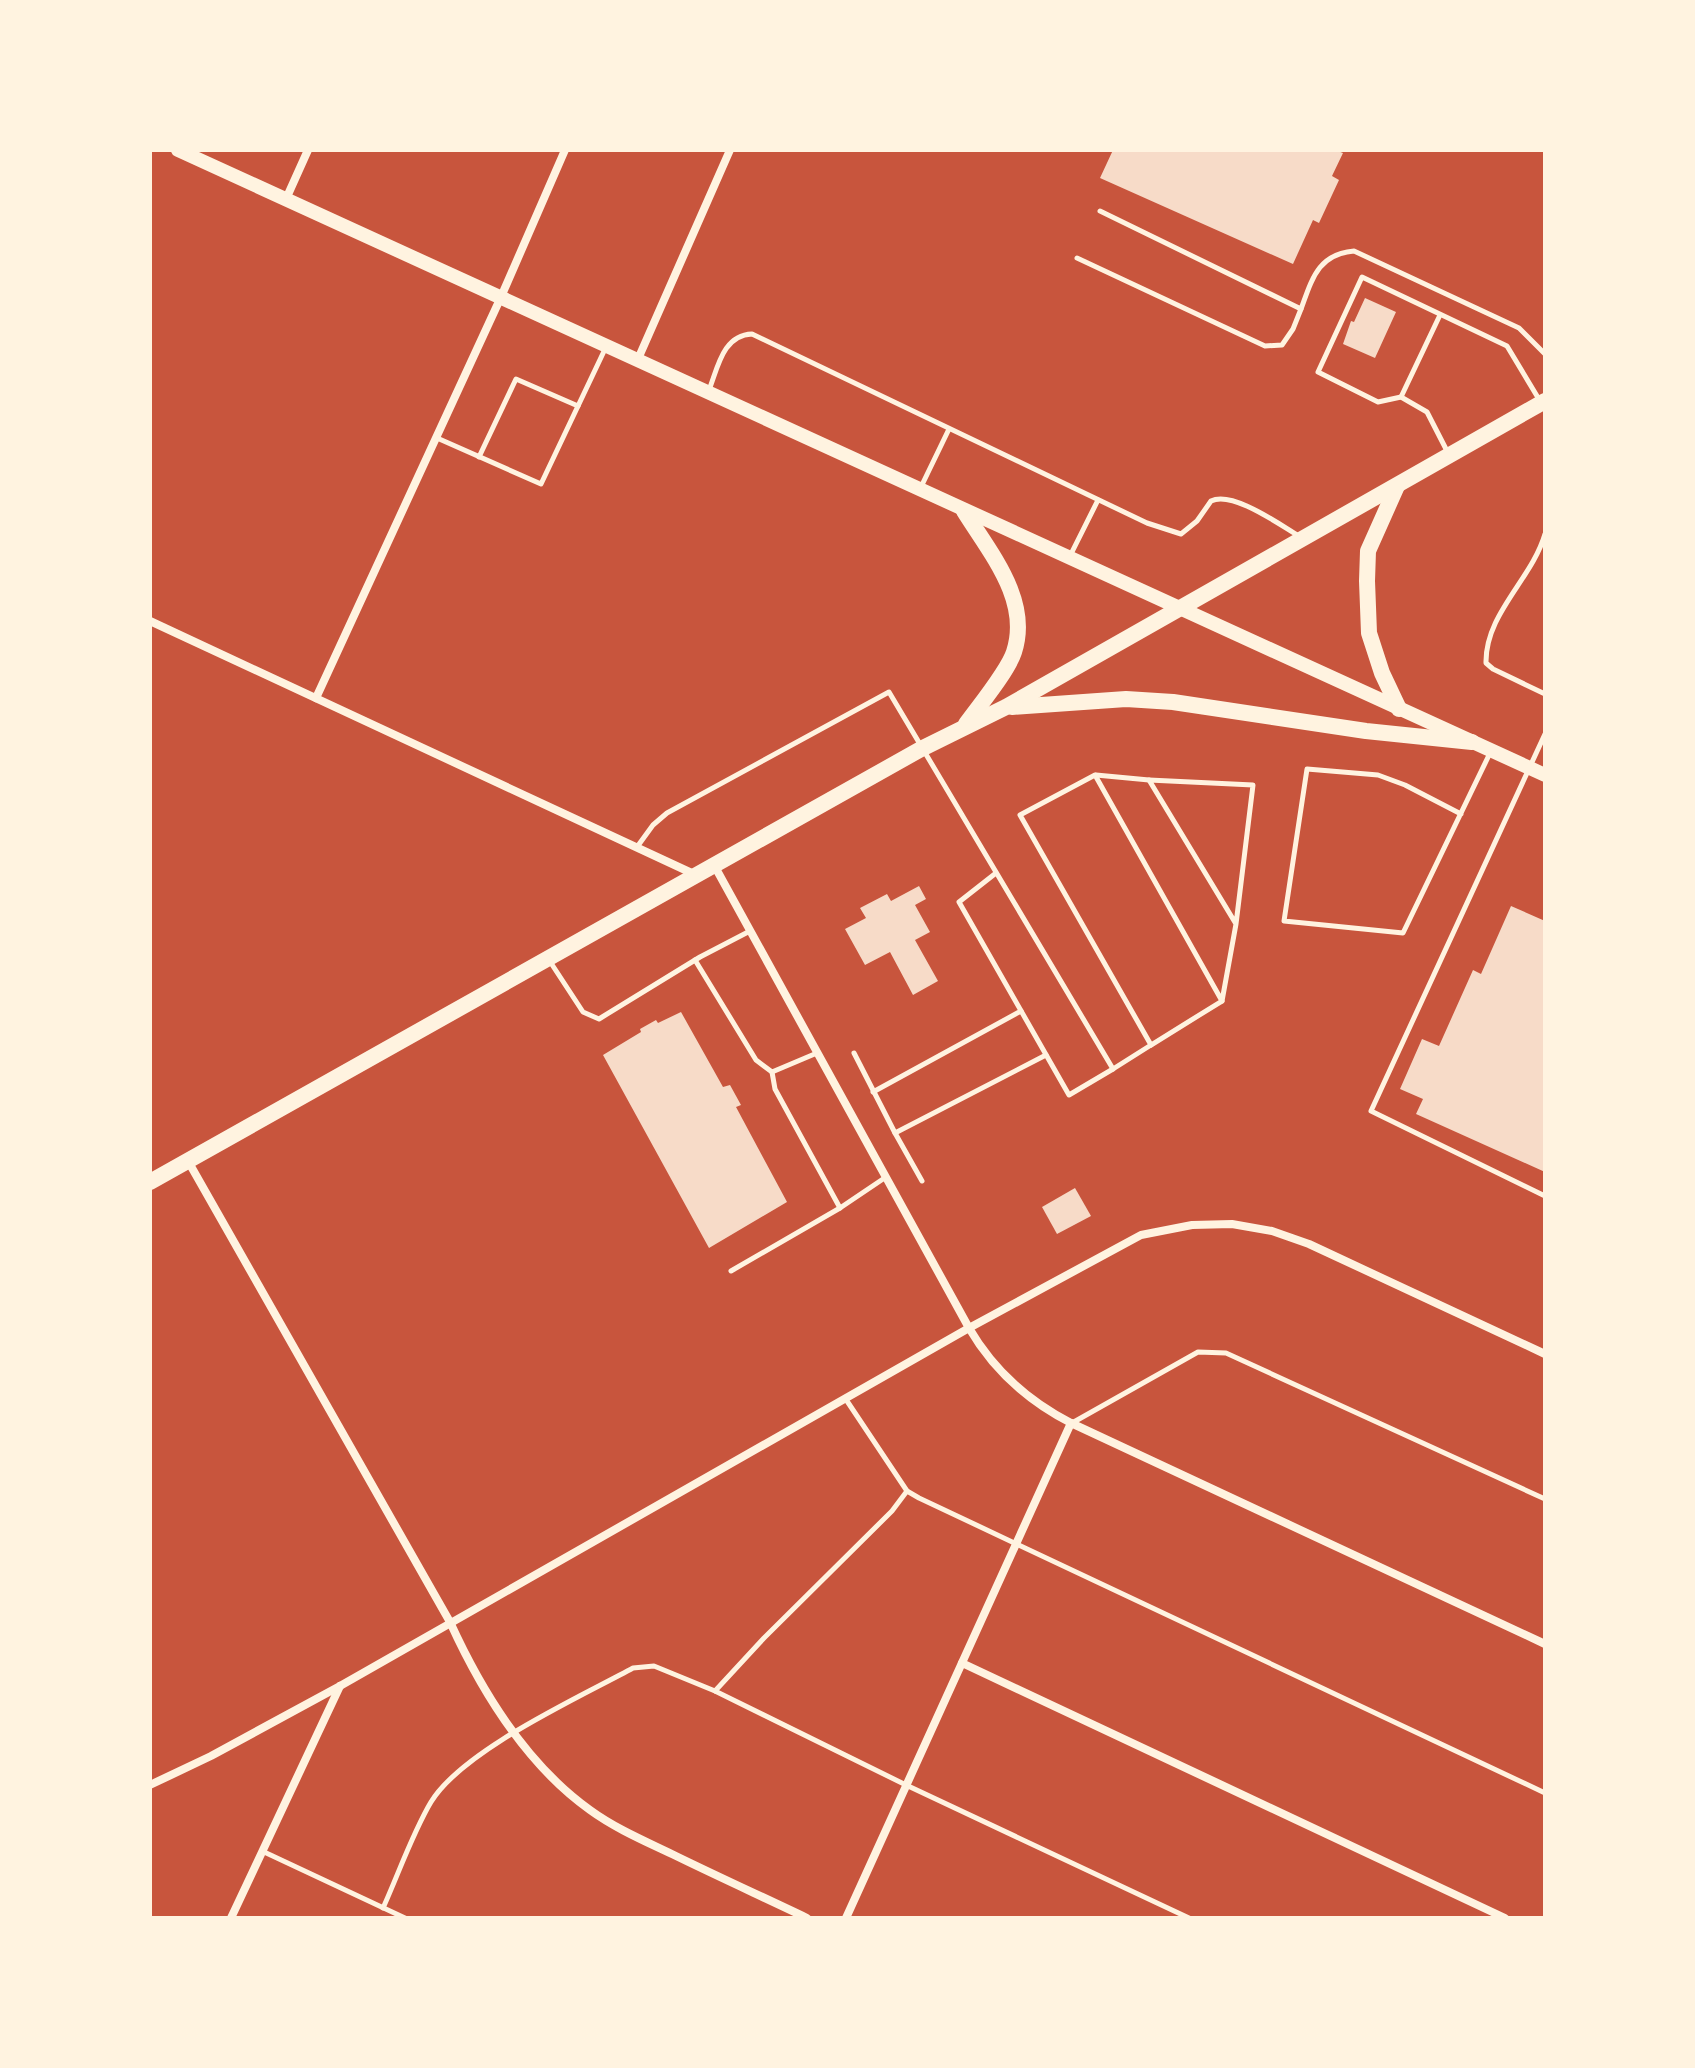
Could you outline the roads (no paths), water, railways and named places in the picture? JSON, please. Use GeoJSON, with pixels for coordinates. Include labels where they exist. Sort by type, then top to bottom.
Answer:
{"type":"FeatureCollection","features":[{"type":"Feature","properties":{"kind":"main road"},"geometry":{"type":"LineString","coordinates":[[178,150],[1545,775]]}},
{"type":"Feature","properties":{"kind":"main road"},"geometry":{"type":"LineString","coordinates":[[150,1182],[921,749],[1006,707],[1543,402]]}},
{"type":"Feature","properties":{"kind":"main road"},"geometry":{"type":"LineString","coordinates":[[1397,486],[1368,551],[1367,581],[1369,633],[1382,673],[1399,709]]}},
{"type":"Feature","properties":{"kind":"main road"},"geometry":{"type":"LineString","coordinates":[[964,511],[1010,586],[1019,627],[1014,655],[966,725]]}},
{"type":"Feature","properties":{"kind":"main road"},"geometry":{"type":"LineString","coordinates":[[1006,707],[1126,699],[1173,702],[1366,731],[1472,742]]}},
{"type":"Feature","properties":{"kind":"street"},"geometry":{"type":"LineString","coordinates":[[286,199],[308,150]]}},
{"type":"Feature","properties":{"kind":"street"},"geometry":{"type":"LineString","coordinates":[[316,698],[501,297],[565,150]]}},
{"type":"Feature","properties":{"kind":"street"},"geometry":{"type":"LineString","coordinates":[[638,359],[730,150]]}},
{"type":"Feature","properties":{"kind":"street"},"geometry":{"type":"LineString","coordinates":[[150,621],[697,875]]}},
{"type":"Feature","properties":{"kind":"street"},"geometry":{"type":"LineString","coordinates":[[714,865],[969,1328],[1008,1380],[1026,1396],[1071,1423],[1545,1644]]}},
{"type":"Feature","properties":{"kind":"street"},"geometry":{"type":"LineString","coordinates":[[188,1161],[450,1622],[468,1661],[516,1732],[563,1788],[591,1811],[628,1833],[807,1918]]}},
{"type":"Feature","properties":{"kind":"street"},"geometry":{"type":"LineString","coordinates":[[150,1785],[211,1756],[340,1686],[969,1328],[1141,1235],[1192,1225],[1232,1224],[1272,1231],[1309,1244],[1545,1354]]}},
{"type":"Feature","properties":{"kind":"street"},"geometry":{"type":"LineString","coordinates":[[846,1918],[1071,1423]]}},
{"type":"Feature","properties":{"kind":"street"},"geometry":{"type":"LineString","coordinates":[[962,1663],[1505,1918]]}},
{"type":"Feature","properties":{"kind":"street"},"geometry":{"type":"LineString","coordinates":[[231,1918],[340,1686]]}},
{"type":"Feature","properties":{"kind":"lane"},"geometry":{"type":"LineString","coordinates":[[1100,211],[1301,309]]}},
{"type":"Feature","properties":{"kind":"lane"},"geometry":{"type":"LineString","coordinates":[[1077,258],[1265,346],[1282,345],[1293,329],[1315,275],[1328,258],[1354,251],[1519,328],[1545,354]]}},
{"type":"Feature","properties":{"kind":"lane"},"geometry":{"type":"LineString","coordinates":[[1449,456],[1427,412],[1401,397],[1378,402],[1318,372],[1362,277],[1507,346],[1543,402]]}},
{"type":"Feature","properties":{"kind":"lane"},"geometry":{"type":"LineString","coordinates":[[1401,397],[1440,315]]}},
{"type":"Feature","properties":{"kind":"lane"},"geometry":{"type":"LineString","coordinates":[[708,392],[727,346],[741,335],[752,334],[1147,523],[1181,534],[1197,521],[1211,501],[1224,498],[1239,502],[1304,538]]}},
{"type":"Feature","properties":{"kind":"lane"},"geometry":{"type":"LineString","coordinates":[[1536,346],[1545,341]]}},
{"type":"Feature","properties":{"kind":"lane"},"geometry":{"type":"LineString","coordinates":[[436,437],[541,484],[607,345]]}},
{"type":"Feature","properties":{"kind":"lane"},"geometry":{"type":"LineString","coordinates":[[479,457],[516,379],[578,406]]}},
{"type":"Feature","properties":{"kind":"lane"},"geometry":{"type":"LineString","coordinates":[[920,491],[949,429]]}},
{"type":"Feature","properties":{"kind":"lane"},"geometry":{"type":"LineString","coordinates":[[1069,559],[1098,500]]}},
{"type":"Feature","properties":{"kind":"lane"},"geometry":{"type":"LineString","coordinates":[[1545,534],[1510,595],[1486,647],[1486,663],[1493,669],[1545,694]]}},
{"type":"Feature","properties":{"kind":"lane"},"geometry":{"type":"LineString","coordinates":[[637,847],[653,825],[667,813],[889,692],[1113,1069]]}},
{"type":"Feature","properties":{"kind":"lane"},"geometry":{"type":"LineString","coordinates":[[1545,734],[1371,1111],[1545,1196]]}},
{"type":"Feature","properties":{"kind":"lane"},"geometry":{"type":"LineString","coordinates":[[1461,814],[1405,785],[1378,775],[1307,769],[1284,921],[1403,933],[1461,814],[1491,751]]}},
{"type":"Feature","properties":{"kind":"lane"},"geometry":{"type":"LineString","coordinates":[[996,873],[959,902],[1069,1095],[1113,1069],[1222,1001],[1236,924],[1253,785],[1095,775],[1020,815],[1151,1045]]}},
{"type":"Feature","properties":{"kind":"lane"},"geometry":{"type":"LineString","coordinates":[[1095,775],[1222,1001]]}},
{"type":"Feature","properties":{"kind":"lane"},"geometry":{"type":"LineString","coordinates":[[1149,780],[1236,924]]}},
{"type":"Feature","properties":{"kind":"lane"},"geometry":{"type":"LineString","coordinates":[[548,959],[583,1012],[599,1019],[695,960],[750,931]]}},
{"type":"Feature","properties":{"kind":"lane"},"geometry":{"type":"LineString","coordinates":[[695,960],[756,1060],[772,1072],[775,1089],[840,1208]]}},
{"type":"Feature","properties":{"kind":"lane"},"geometry":{"type":"LineString","coordinates":[[873,1092],[1021,1011]]}},
{"type":"Feature","properties":{"kind":"lane"},"geometry":{"type":"LineString","coordinates":[[772,1072],[817,1053]]}},
{"type":"Feature","properties":{"kind":"lane"},"geometry":{"type":"LineString","coordinates":[[854,1053],[922,1181]]}},
{"type":"Feature","properties":{"kind":"lane"},"geometry":{"type":"LineString","coordinates":[[895,1133],[1046,1055]]}},
{"type":"Feature","properties":{"kind":"lane"},"geometry":{"type":"LineString","coordinates":[[731,1271],[840,1208],[886,1177]]}},
{"type":"Feature","properties":{"kind":"lane"},"geometry":{"type":"LineString","coordinates":[[1071,1423],[1198,1352],[1226,1353],[1545,1499]]}},
{"type":"Feature","properties":{"kind":"lane"},"geometry":{"type":"LineString","coordinates":[[845,1398],[907,1491],[1016,1546],[1545,1793]]}},
{"type":"Feature","properties":{"kind":"lane"},"geometry":{"type":"LineString","coordinates":[[715,1691],[892,1511],[907,1491]]}},
{"type":"Feature","properties":{"kind":"lane"},"geometry":{"type":"LineString","coordinates":[[383,1908],[431,1801],[455,1773],[516,1732],[633,1668],[654,1666],[715,1691],[1189,1918]]}},
{"type":"Feature","properties":{"kind":"lane"},"geometry":{"type":"LineString","coordinates":[[262,1851],[405,1918]]}}]}
